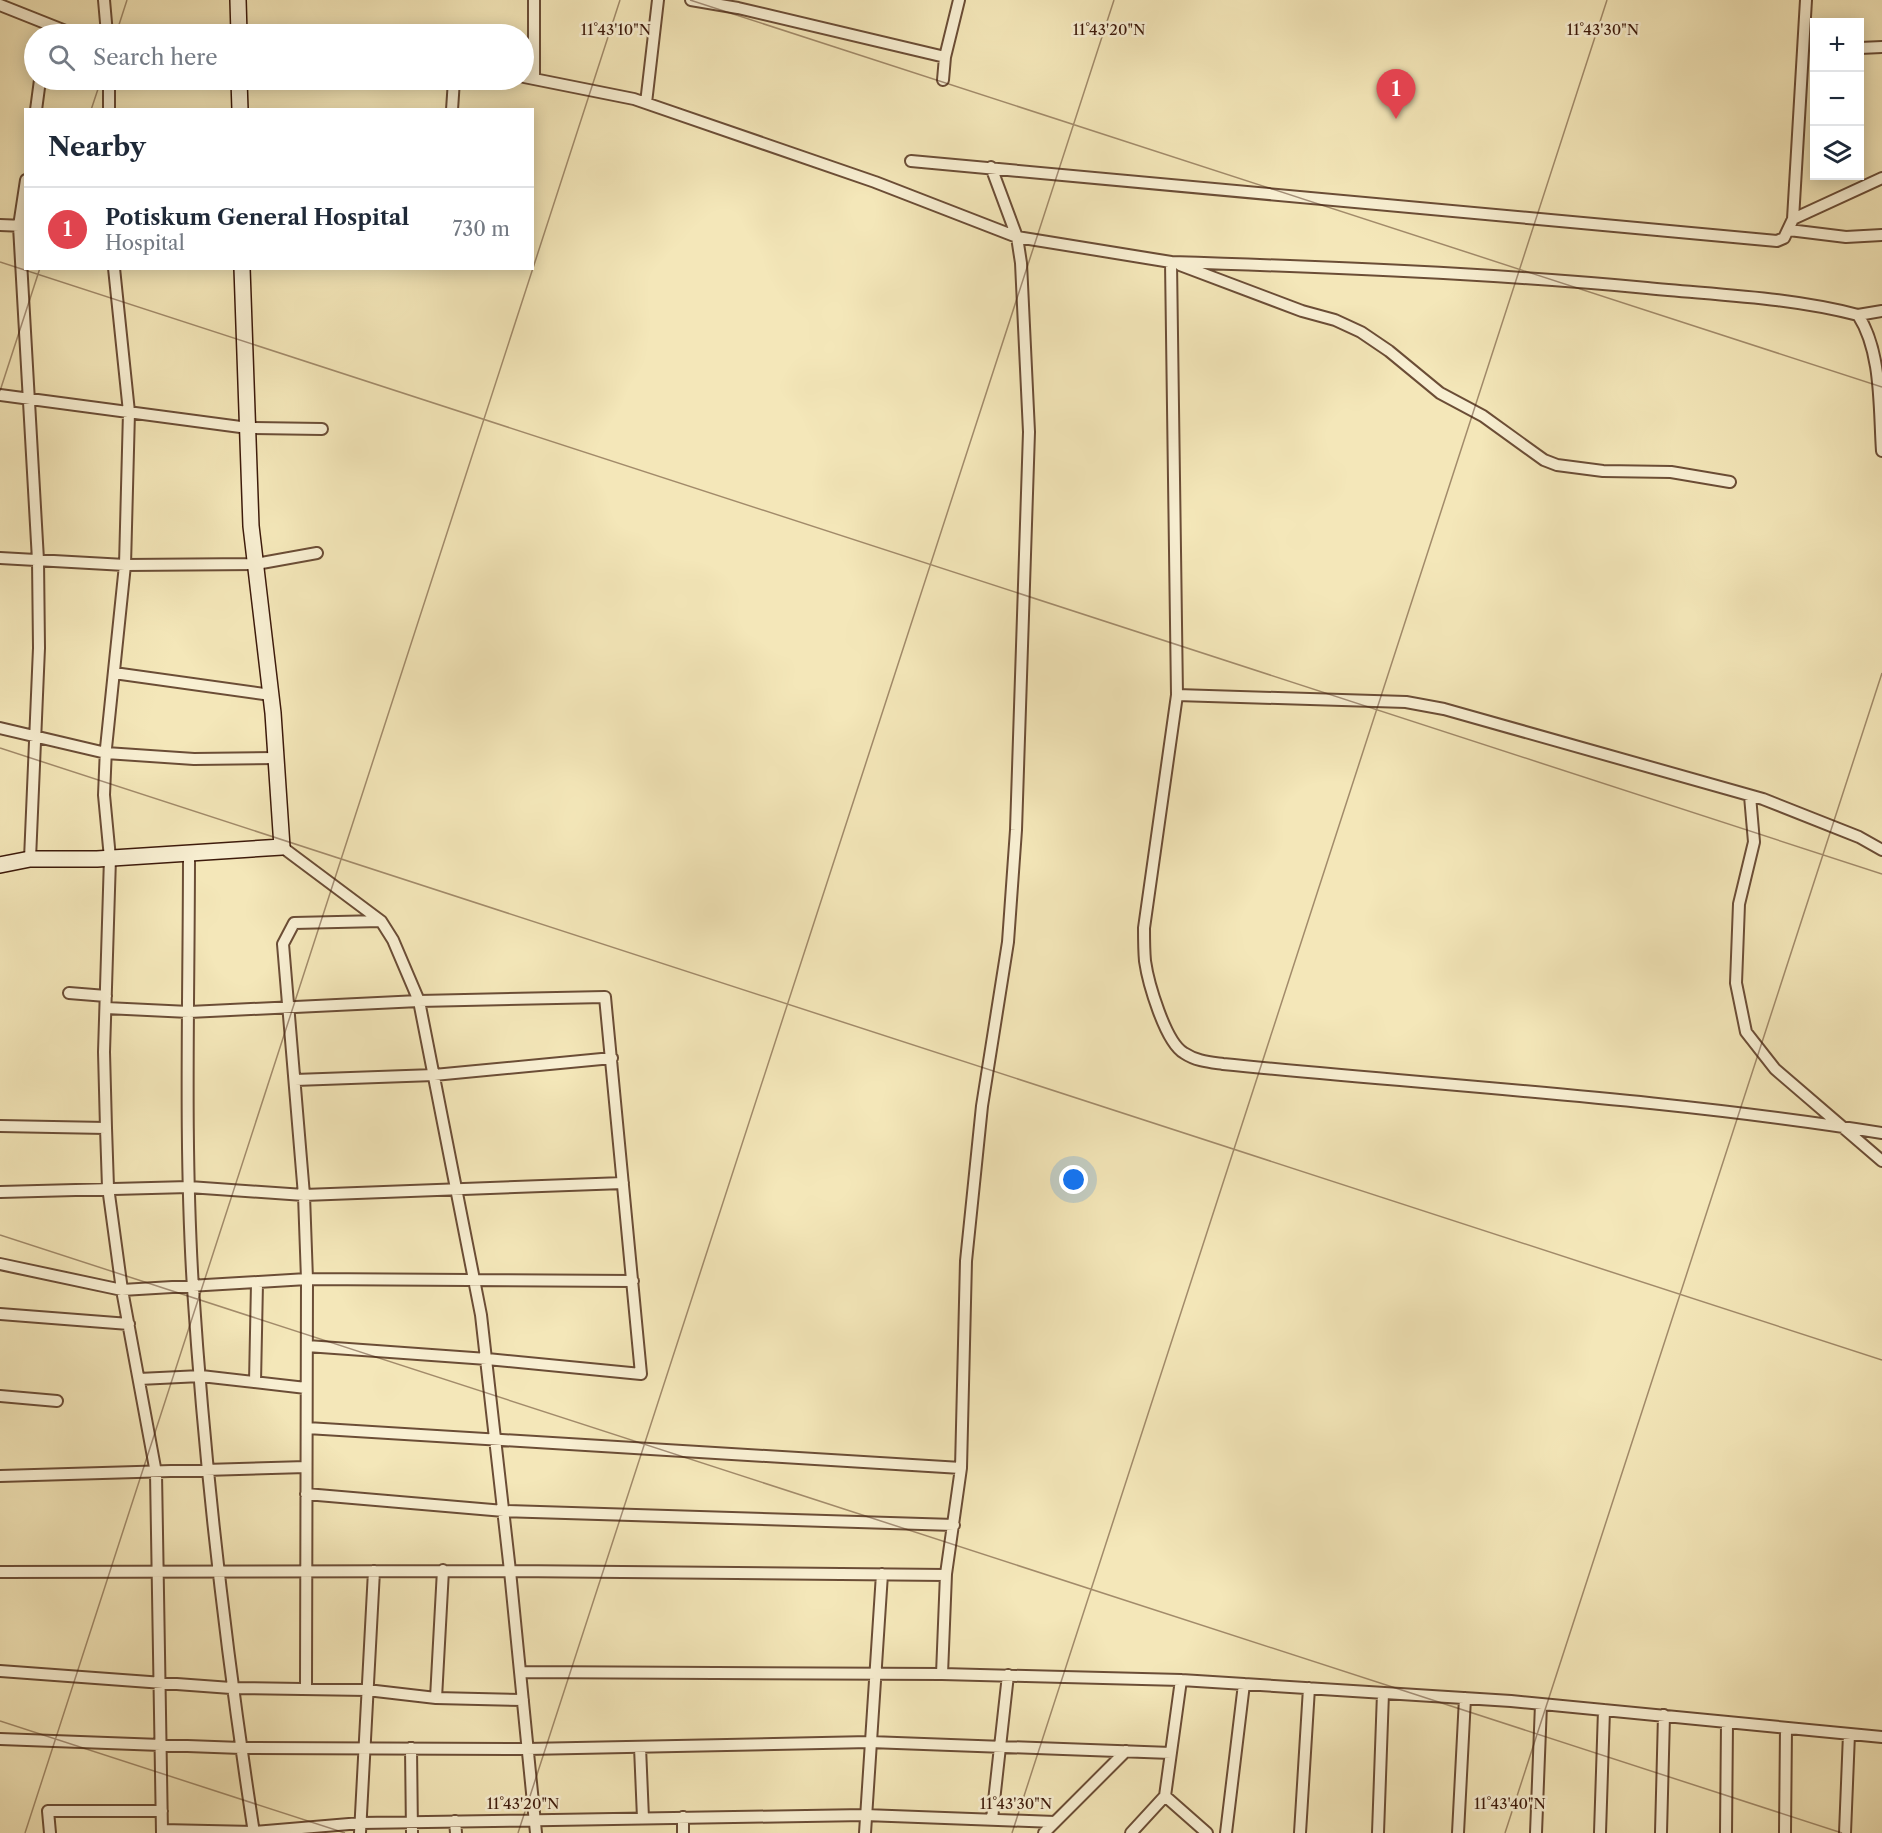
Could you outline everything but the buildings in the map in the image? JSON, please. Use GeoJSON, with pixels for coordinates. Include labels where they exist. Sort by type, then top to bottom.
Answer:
{"type":"FeatureCollection","features":[{"type":"Feature","properties":{"kind":"street"},"geometry":{"type":"LineString","coordinates":[[104,0],[106,24]]}},
{"type":"Feature","properties":{"kind":"street"},"geometry":{"type":"LineString","coordinates":[[238,0],[238,24]]}},
{"type":"Feature","properties":{"kind":"street"},"geometry":{"type":"LineString","coordinates":[[532,24],[534,0]]}},
{"type":"Feature","properties":{"kind":"street"},"geometry":{"type":"LineString","coordinates":[[646,103],[657,0]]}},
{"type":"Feature","properties":{"kind":"street"},"geometry":{"type":"LineString","coordinates":[[691,0],[738,8],[945,57]]}},
{"type":"Feature","properties":{"kind":"street"},"geometry":{"type":"LineString","coordinates":[[943,80],[945,57],[959,0]]}},
{"type":"Feature","properties":{"kind":"street"},"geometry":{"type":"LineString","coordinates":[[911,161],[1777,241],[1784,238],[1793,219],[1809,49],[1806,0]]}},
{"type":"Feature","properties":{"kind":"street"},"geometry":{"type":"LineString","coordinates":[[0,5],[36,24]]}},
{"type":"Feature","properties":{"kind":"street"},"geometry":{"type":"LineString","coordinates":[[1864,48],[1882,47]]}},
{"type":"Feature","properties":{"kind":"street"},"geometry":{"type":"LineString","coordinates":[[534,78],[646,103],[875,182],[1017,237],[1172,262],[1373,268],[1580,282],[1815,304],[1857,315],[1882,311]]}},
{"type":"Feature","properties":{"kind":"street"},"geometry":{"type":"LineString","coordinates":[[36,108],[39,90]]}},
{"type":"Feature","properties":{"kind":"street"},"geometry":{"type":"LineString","coordinates":[[109,90],[109,108]]}},
{"type":"Feature","properties":{"kind":"street"},"geometry":{"type":"LineString","coordinates":[[240,90],[240,108]]}},
{"type":"Feature","properties":{"kind":"street"},"geometry":{"type":"LineString","coordinates":[[452,108],[453,90]]}},
{"type":"Feature","properties":{"kind":"street"},"geometry":{"type":"LineString","coordinates":[[942,1674],[946,1575],[961,1468],[966,1261],[982,1106],[1008,942],[1016,830],[1029,432],[1021,263],[1017,237],[991,167]]}},
{"type":"Feature","properties":{"kind":"street"},"geometry":{"type":"LineString","coordinates":[[1793,219],[1882,178]]}},
{"type":"Feature","properties":{"kind":"street"},"geometry":{"type":"LineString","coordinates":[[24,203],[22,226],[27,399],[38,560],[39,648],[33,736],[30,859]]}},
{"type":"Feature","properties":{"kind":"street"},"geometry":{"type":"LineString","coordinates":[[0,225],[22,226]]}},
{"type":"Feature","properties":{"kind":"street"},"geometry":{"type":"LineString","coordinates":[[1789,230],[1846,237],[1882,235]]}},
{"type":"Feature","properties":{"kind":"street"},"geometry":{"type":"LineString","coordinates":[[1172,262],[1302,311],[1335,320],[1361,332],[1440,393],[1482,416],[1544,460],[1557,465],[1603,471],[1671,472],[1730,482]]}},
{"type":"Feature","properties":{"kind":"street"},"geometry":{"type":"LineString","coordinates":[[1172,262],[1177,695],[1144,928],[1145,962],[1169,1037],[1182,1052],[1200,1061],[1440,1085],[1595,1096],[1754,1113],[1882,1133]]}},
{"type":"Feature","properties":{"kind":"street"},"geometry":{"type":"LineString","coordinates":[[114,270],[129,412],[125,564],[106,753],[104,795],[110,858],[106,996],[106,1128],[108,1187],[122,1290],[156,1473],[162,1831],[254,1832],[412,1828],[455,1821],[534,1819],[866,1815],[1055,1822]]}},
{"type":"Feature","properties":{"kind":"street"},"geometry":{"type":"LineString","coordinates":[[242,270],[251,526],[271,695],[282,847]]}},
{"type":"Feature","properties":{"kind":"street"},"geometry":{"type":"LineString","coordinates":[[1857,315],[1870,332],[1875,359],[1882,451]]}},
{"type":"Feature","properties":{"kind":"street"},"geometry":{"type":"LineString","coordinates":[[0,395],[248,428],[322,429]]}},
{"type":"Feature","properties":{"kind":"street"},"geometry":{"type":"LineString","coordinates":[[0,558],[125,564],[256,564],[317,553]]}},
{"type":"Feature","properties":{"kind":"street"},"geometry":{"type":"LineString","coordinates":[[114,673],[271,695]]}},
{"type":"Feature","properties":{"kind":"street"},"geometry":{"type":"LineString","coordinates":[[1177,695],[1406,702],[1444,709],[1750,796],[1859,837],[1882,850]]}},
{"type":"Feature","properties":{"kind":"street"},"geometry":{"type":"LineString","coordinates":[[0,728],[106,753],[194,759],[276,758]]}},
{"type":"Feature","properties":{"kind":"street"},"geometry":{"type":"LineString","coordinates":[[1750,796],[1754,842],[1739,904],[1736,983],[1746,1032],[1775,1069],[1882,1161]]}},
{"type":"Feature","properties":{"kind":"street"},"geometry":{"type":"LineString","coordinates":[[0,865],[30,859],[110,858],[282,847],[381,921],[393,940],[419,1001],[487,1359],[536,1833]]}},
{"type":"Feature","properties":{"kind":"street"},"geometry":{"type":"LineString","coordinates":[[189,853],[189,1187],[193,1287],[207,1470],[231,1688],[254,1832]]}},
{"type":"Feature","properties":{"kind":"street"},"geometry":{"type":"LineString","coordinates":[[306,1688],[307,1279],[304,1195],[283,944],[294,923],[381,921]]}},
{"type":"Feature","properties":{"kind":"street"},"geometry":{"type":"LineString","coordinates":[[69,993],[106,996]]}},
{"type":"Feature","properties":{"kind":"street"},"geometry":{"type":"LineString","coordinates":[[106,1008],[189,1012],[419,1001],[605,997],[641,1374],[487,1359],[307,1346]]}},
{"type":"Feature","properties":{"kind":"street"},"geometry":{"type":"LineString","coordinates":[[295,1080],[434,1075],[612,1058]]}},
{"type":"Feature","properties":{"kind":"street"},"geometry":{"type":"LineString","coordinates":[[0,1126],[106,1128]]}},
{"type":"Feature","properties":{"kind":"street"},"geometry":{"type":"LineString","coordinates":[[0,1192],[108,1187],[189,1187],[304,1195],[623,1183]]}},
{"type":"Feature","properties":{"kind":"street"},"geometry":{"type":"LineString","coordinates":[[0,1264],[122,1290],[307,1279],[633,1281]]}},
{"type":"Feature","properties":{"kind":"street"},"geometry":{"type":"LineString","coordinates":[[255,1382],[257,1283]]}},
{"type":"Feature","properties":{"kind":"street"},"geometry":{"type":"LineString","coordinates":[[0,1314],[129,1324]]}},
{"type":"Feature","properties":{"kind":"street"},"geometry":{"type":"LineString","coordinates":[[139,1379],[201,1376],[306,1388]]}},
{"type":"Feature","properties":{"kind":"street"},"geometry":{"type":"LineString","coordinates":[[0,1396],[57,1401]]}},
{"type":"Feature","properties":{"kind":"street"},"geometry":{"type":"LineString","coordinates":[[307,1428],[961,1468]]}},
{"type":"Feature","properties":{"kind":"street"},"geometry":{"type":"LineString","coordinates":[[0,1476],[306,1467]]}},
{"type":"Feature","properties":{"kind":"street"},"geometry":{"type":"LineString","coordinates":[[306,1494],[504,1511],[954,1525]]}},
{"type":"Feature","properties":{"kind":"street"},"geometry":{"type":"LineString","coordinates":[[0,1572],[443,1570],[946,1575]]}},
{"type":"Feature","properties":{"kind":"street"},"geometry":{"type":"LineString","coordinates":[[436,1698],[443,1570]]}},
{"type":"Feature","properties":{"kind":"street"},"geometry":{"type":"LineString","coordinates":[[360,1828],[374,1571]]}},
{"type":"Feature","properties":{"kind":"street"},"geometry":{"type":"LineString","coordinates":[[865,1833],[882,1574]]}},
{"type":"Feature","properties":{"kind":"street"},"geometry":{"type":"LineString","coordinates":[[0,1671],[231,1688],[368,1690],[436,1698],[523,1700]]}},
{"type":"Feature","properties":{"kind":"street"},"geometry":{"type":"LineString","coordinates":[[520,1672],[942,1674],[1181,1680],[1541,1704],[1882,1737]]}},
{"type":"Feature","properties":{"kind":"street"},"geometry":{"type":"LineString","coordinates":[[992,1819],[1008,1675]]}},
{"type":"Feature","properties":{"kind":"street"},"geometry":{"type":"LineString","coordinates":[[1131,1833],[1165,1796],[1181,1680]]}},
{"type":"Feature","properties":{"kind":"street"},"geometry":{"type":"LineString","coordinates":[[1226,1833],[1244,1684]]}},
{"type":"Feature","properties":{"kind":"street"},"geometry":{"type":"LineString","coordinates":[[1300,1833],[1309,1688]]}},
{"type":"Feature","properties":{"kind":"street"},"geometry":{"type":"LineString","coordinates":[[1378,1833],[1383,1693]]}},
{"type":"Feature","properties":{"kind":"street"},"geometry":{"type":"LineString","coordinates":[[1458,1833],[1465,1698]]}},
{"type":"Feature","properties":{"kind":"street"},"geometry":{"type":"LineString","coordinates":[[1536,1833],[1541,1704]]}},
{"type":"Feature","properties":{"kind":"street"},"geometry":{"type":"LineString","coordinates":[[1600,1833],[1604,1710]]}},
{"type":"Feature","properties":{"kind":"street"},"geometry":{"type":"LineString","coordinates":[[1661,1833],[1664,1715]]}},
{"type":"Feature","properties":{"kind":"street"},"geometry":{"type":"LineString","coordinates":[[1726,1833],[1727,1723]]}},
{"type":"Feature","properties":{"kind":"street"},"geometry":{"type":"LineString","coordinates":[[1785,1833],[1786,1728]]}},
{"type":"Feature","properties":{"kind":"street"},"geometry":{"type":"LineString","coordinates":[[1845,1833],[1849,1734]]}},
{"type":"Feature","properties":{"kind":"street"},"geometry":{"type":"LineString","coordinates":[[0,1739],[241,1748],[527,1749],[870,1742],[1171,1753]]}},
{"type":"Feature","properties":{"kind":"street"},"geometry":{"type":"LineString","coordinates":[[640,1747],[643,1818]]}},
{"type":"Feature","properties":{"kind":"street"},"geometry":{"type":"LineString","coordinates":[[411,1748],[412,1828]]}},
{"type":"Feature","properties":{"kind":"street"},"geometry":{"type":"LineString","coordinates":[[1044,1833],[1126,1751]]}},
{"type":"Feature","properties":{"kind":"street"},"geometry":{"type":"LineString","coordinates":[[1165,1796],[1208,1833]]}},
{"type":"Feature","properties":{"kind":"street"},"geometry":{"type":"LineString","coordinates":[[50,1833],[48,1811],[162,1811]]}},
{"type":"Feature","properties":{"kind":"street"},"geometry":{"type":"LineString","coordinates":[[682,1833],[683,1817]]}},
{"type":"Feature","properties":{"kind":"street"},"geometry":{"type":"LineString","coordinates":[[455,1821],[456,1833]]}},
{"type":"Feature","properties":{"kind":"place","name":"Potiskum General Hospital"},"geometry":{"type":"Point","coordinates":[1396,119]}}]}
